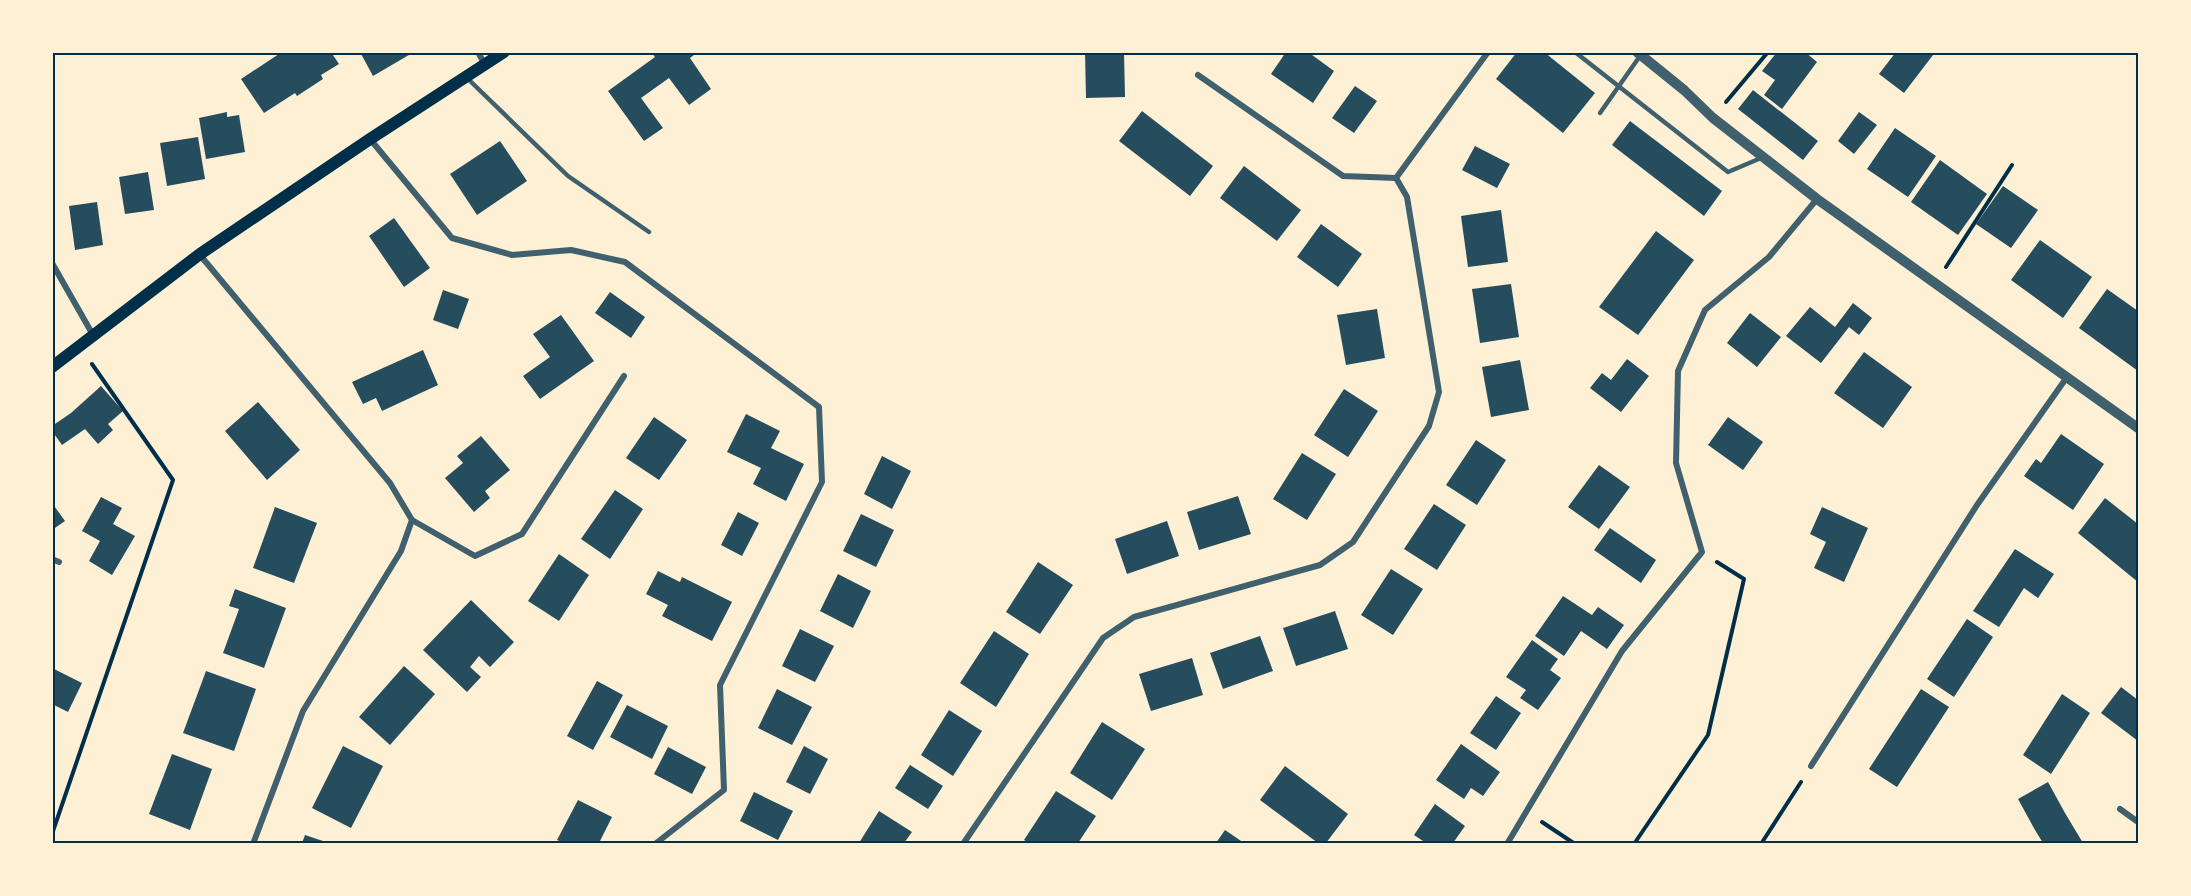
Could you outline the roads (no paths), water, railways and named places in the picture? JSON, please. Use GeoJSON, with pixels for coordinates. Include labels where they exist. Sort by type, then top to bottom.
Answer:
{"type":"FeatureCollection","features":[{"type":"Feature","properties":{"kind":"main road"},"geometry":{"type":"LineString","coordinates":[[52,367],[200,254],[504,52]]}},
{"type":"Feature","properties":{"kind":"street"},"geometry":{"type":"LineString","coordinates":[[478,52],[485,65]]}},
{"type":"Feature","properties":{"kind":"street"},"geometry":{"type":"LineString","coordinates":[[1396,178],[1488,52]]}},
{"type":"Feature","properties":{"kind":"street"},"geometry":{"type":"LineString","coordinates":[[1639,54],[1684,90],[1713,118],[1817,199],[2139,428]]}},
{"type":"Feature","properties":{"kind":"street"},"geometry":{"type":"LineString","coordinates":[[1198,75],[1343,176],[1396,178]]}},
{"type":"Feature","properties":{"kind":"street"},"geometry":{"type":"LineString","coordinates":[[370,139],[452,238],[512,255],[571,250],[626,262],[819,407],[822,482],[720,685],[724,790],[655,843]]}},
{"type":"Feature","properties":{"kind":"street"},"geometry":{"type":"LineString","coordinates":[[963,843],[1103,638],[1134,618],[1320,565],[1353,542],[1429,426],[1439,392],[1407,197],[1396,178]]}},
{"type":"Feature","properties":{"kind":"street"},"geometry":{"type":"LineString","coordinates":[[1507,843],[1622,651],[1702,552],[1676,463],[1678,371],[1705,310],[1769,257],[1817,199]]}},
{"type":"Feature","properties":{"kind":"street"},"geometry":{"type":"LineString","coordinates":[[200,254],[390,483],[412,520],[475,556],[522,534],[624,376]]}},
{"type":"Feature","properties":{"kind":"street"},"geometry":{"type":"LineString","coordinates":[[52,263],[93,335]]}},
{"type":"Feature","properties":{"kind":"street"},"geometry":{"type":"LineString","coordinates":[[1811,766],[1977,505],[2067,378]]}},
{"type":"Feature","properties":{"kind":"street"},"geometry":{"type":"LineString","coordinates":[[253,843],[303,711],[401,551],[412,520]]}},
{"type":"Feature","properties":{"kind":"street"},"geometry":{"type":"LineString","coordinates":[[2120,809],[2139,822]]}},
{"type":"Feature","properties":{"kind":"lane"},"geometry":{"type":"LineString","coordinates":[[1575,52],[1728,172],[1763,157]]}},
{"type":"Feature","properties":{"kind":"lane"},"geometry":{"type":"LineString","coordinates":[[1600,113],[1639,54]]}},
{"type":"Feature","properties":{"kind":"lane"},"geometry":{"type":"LineString","coordinates":[[465,76],[568,176],[649,232]]}}]}
